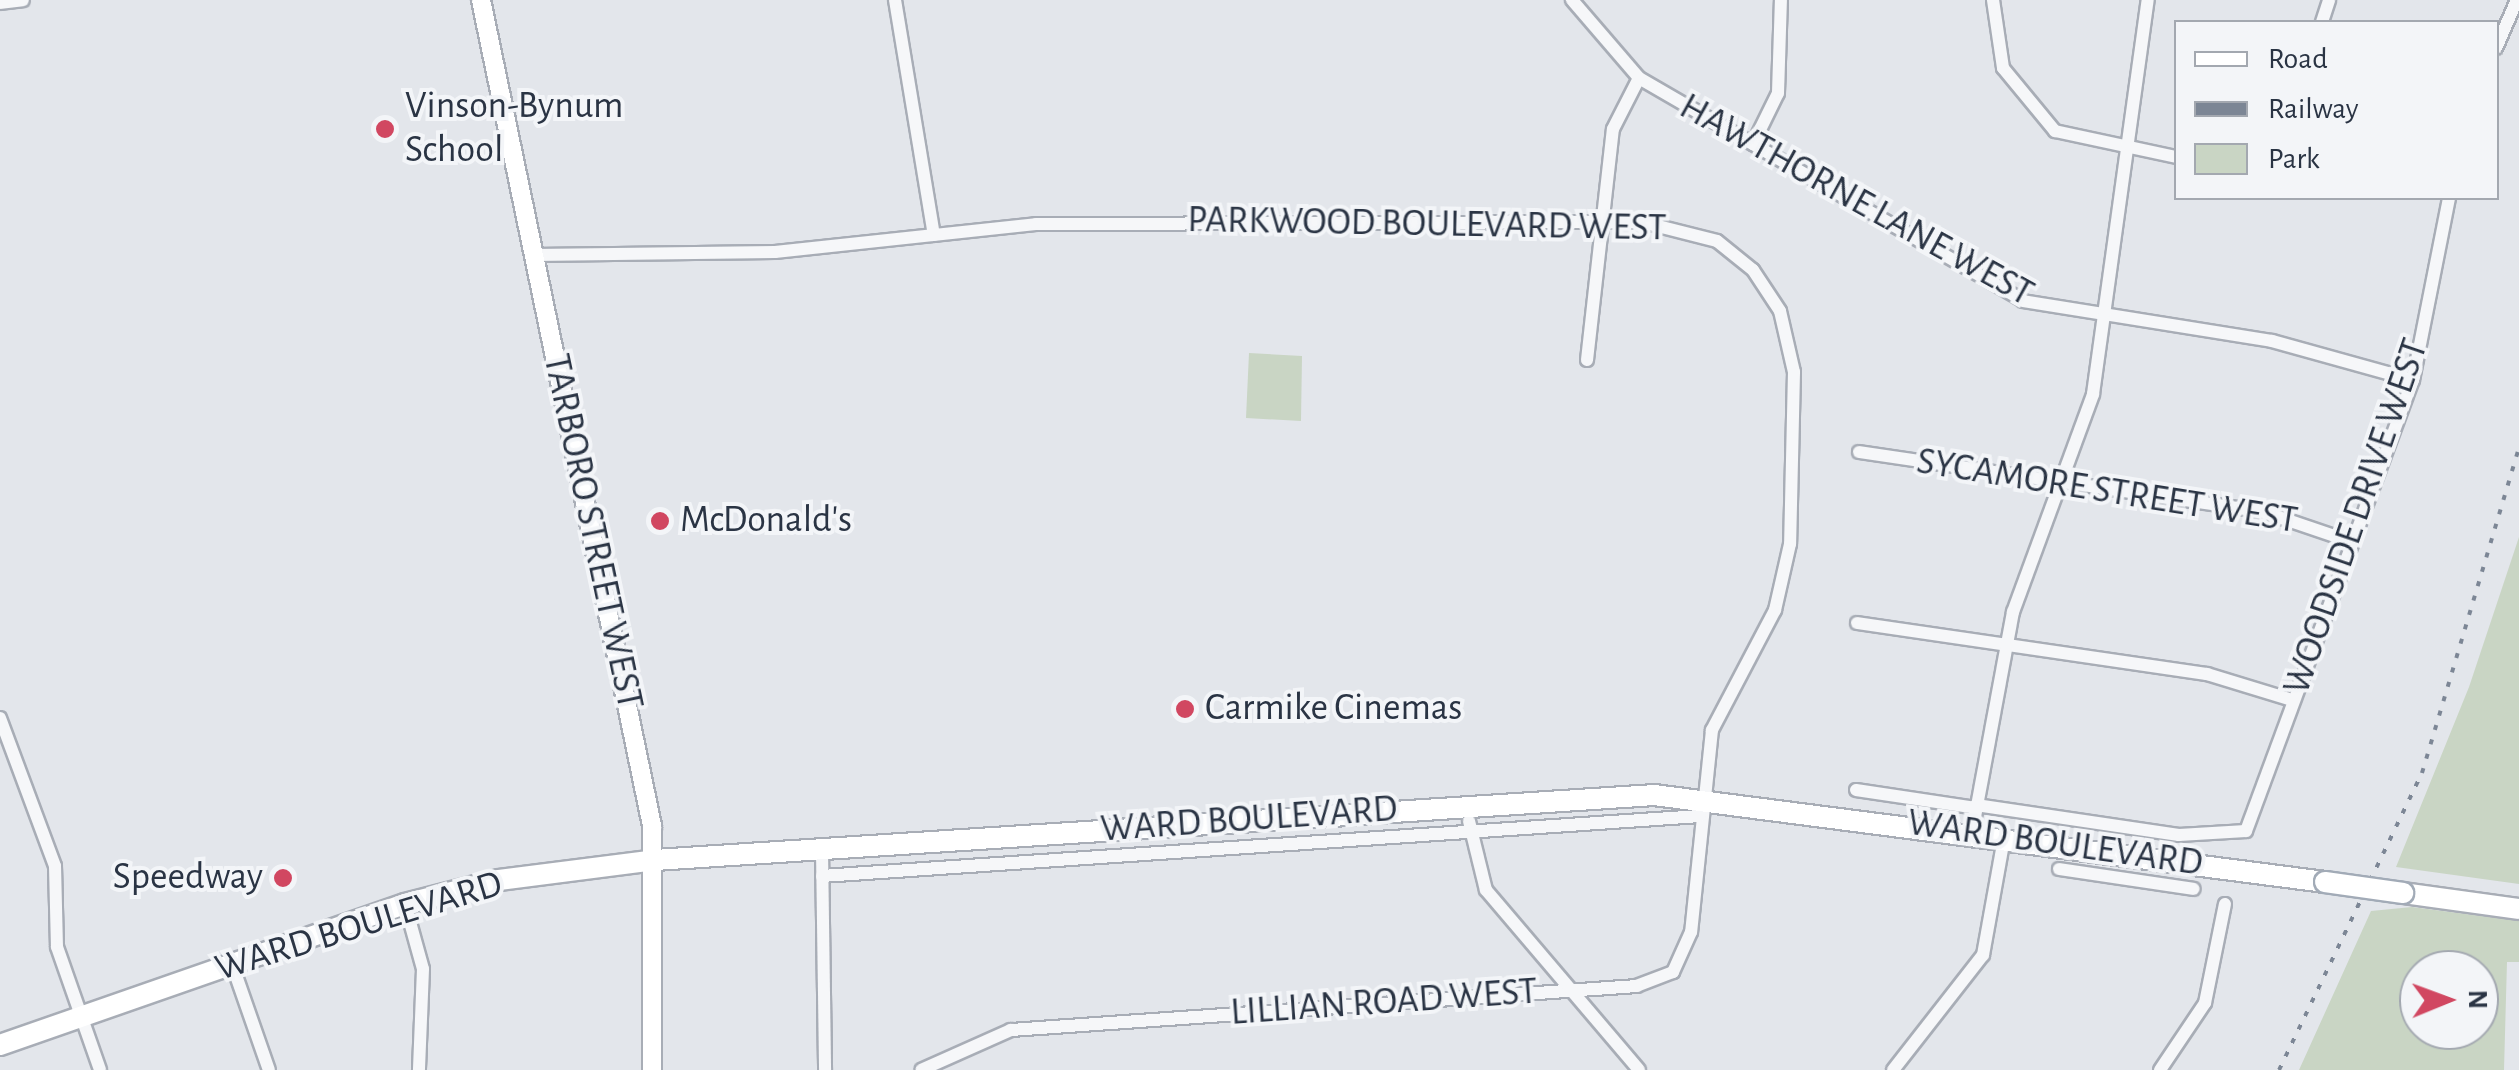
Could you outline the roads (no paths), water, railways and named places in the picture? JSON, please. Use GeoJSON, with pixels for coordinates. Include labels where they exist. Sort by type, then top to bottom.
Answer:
{"type":"FeatureCollection","features":[{"type":"Feature","properties":{"kind":"main road","name":"TARBORO STREET WEST"},"geometry":{"type":"LineString","coordinates":[[481,0],[655,860],[652,1070]]}},
{"type":"Feature","properties":{"kind":"main road","name":"WARD BOULEVARD"},"geometry":{"type":"LineString","coordinates":[[0,1045],[405,904],[655,860],[1467,804],[1701,806],[1972,833],[2519,909]]}},
{"type":"Feature","properties":{"kind":"street"},"geometry":{"type":"LineString","coordinates":[[0,3],[23,0]]}},
{"type":"Feature","properties":{"kind":"street"},"geometry":{"type":"LineString","coordinates":[[895,0],[934,235]]}},
{"type":"Feature","properties":{"kind":"street","name":"HAWTHORNE LANE WEST"},"geometry":{"type":"LineString","coordinates":[[1572,0],[1639,78],[1997,290],[2105,318],[2272,340],[2412,380]]}},
{"type":"Feature","properties":{"kind":"street"},"geometry":{"type":"LineString","coordinates":[[1753,144],[1780,80],[1781,0]]}},
{"type":"Feature","properties":{"kind":"street"},"geometry":{"type":"LineString","coordinates":[[1993,0],[1994,41],[2022,99],[2054,131],[2127,150],[2174,157]]}},
{"type":"Feature","properties":{"kind":"street"},"geometry":{"type":"LineString","coordinates":[[1972,833],[2006,644],[2093,394],[2148,0]]}},
{"type":"Feature","properties":{"kind":"street"},"geometry":{"type":"LineString","coordinates":[[2499,41],[2516,0]]}},
{"type":"Feature","properties":{"kind":"street"},"geometry":{"type":"LineString","coordinates":[[1587,360],[1609,222],[1612,129],[1639,78]]}},
{"type":"Feature","properties":{"kind":"street","name":"WOODSIDE DRIVE WEST"},"geometry":{"type":"LineString","coordinates":[[1976,806],[2179,836],[2246,831],[2412,380],[2450,200]]}},
{"type":"Feature","properties":{"kind":"street","name":"PARKWOOD BOULEVARD WEST"},"geometry":{"type":"LineString","coordinates":[[534,255],[775,252],[934,235],[1128,222],[1609,222],[1674,226],[1727,247],[1771,293],[1792,352],[1783,586],[1712,730],[1701,806]]}},
{"type":"Feature","properties":{"kind":"street","name":"SYCAMORE STREET WEST"},"geometry":{"type":"LineString","coordinates":[[1860,452],[2264,512],[2352,542]]}},
{"type":"Feature","properties":{"kind":"street"},"geometry":{"type":"LineString","coordinates":[[1857,623],[2207,674],[2292,700]]}},
{"type":"Feature","properties":{"kind":"street"},"geometry":{"type":"LineString","coordinates":[[0,718],[54,866],[56,947],[100,1070]]}},
{"type":"Feature","properties":{"kind":"street"},"geometry":{"type":"LineString","coordinates":[[1856,790],[1976,806]]}},
{"type":"Feature","properties":{"kind":"street"},"geometry":{"type":"LineString","coordinates":[[1467,804],[1478,878],[1639,1070]]}},
{"type":"Feature","properties":{"kind":"street"},"geometry":{"type":"LineString","coordinates":[[822,876],[1701,806]]}},
{"type":"Feature","properties":{"kind":"street","name":"LILLIAN ROAD WEST"},"geometry":{"type":"LineString","coordinates":[[921,1070],[1011,1030],[1657,982],[1680,964],[1701,806]]}},
{"type":"Feature","properties":{"kind":"street"},"geometry":{"type":"LineString","coordinates":[[1893,1070],[1983,955],[2004,837]]}},
{"type":"Feature","properties":{"kind":"street"},"geometry":{"type":"LineString","coordinates":[[822,850],[825,1070]]}},
{"type":"Feature","properties":{"kind":"street"},"geometry":{"type":"LineString","coordinates":[[2109,876],[2112,853]]}},
{"type":"Feature","properties":{"kind":"street"},"geometry":{"type":"LineString","coordinates":[[2059,869],[2194,889]]}},
{"type":"Feature","properties":{"kind":"street"},"geometry":{"type":"LineString","coordinates":[[405,904],[424,970],[419,1070]]}},
{"type":"Feature","properties":{"kind":"street"},"geometry":{"type":"LineString","coordinates":[[2160,1070],[2205,1003],[2225,904]]}},
{"type":"Feature","properties":{"kind":"street"},"geometry":{"type":"LineString","coordinates":[[232,964],[270,1070]]}},
{"type":"Feature","properties":{"kind":"railway"},"geometry":{"type":"LineString","coordinates":[[2279,1070],[2422,773],[2519,448]]}},
{"type":"Feature","properties":{"kind":"place","name":"Vinson-Bynum School"},"geometry":{"type":"Point","coordinates":[385,129]}},
{"type":"Feature","properties":{"kind":"place","name":"McDonald's"},"geometry":{"type":"Point","coordinates":[660,521]}},
{"type":"Feature","properties":{"kind":"place","name":"Carmike Cinemas"},"geometry":{"type":"Point","coordinates":[1185,709]}},
{"type":"Feature","properties":{"kind":"place","name":"Speedway"},"geometry":{"type":"Point","coordinates":[283,878]}}]}
